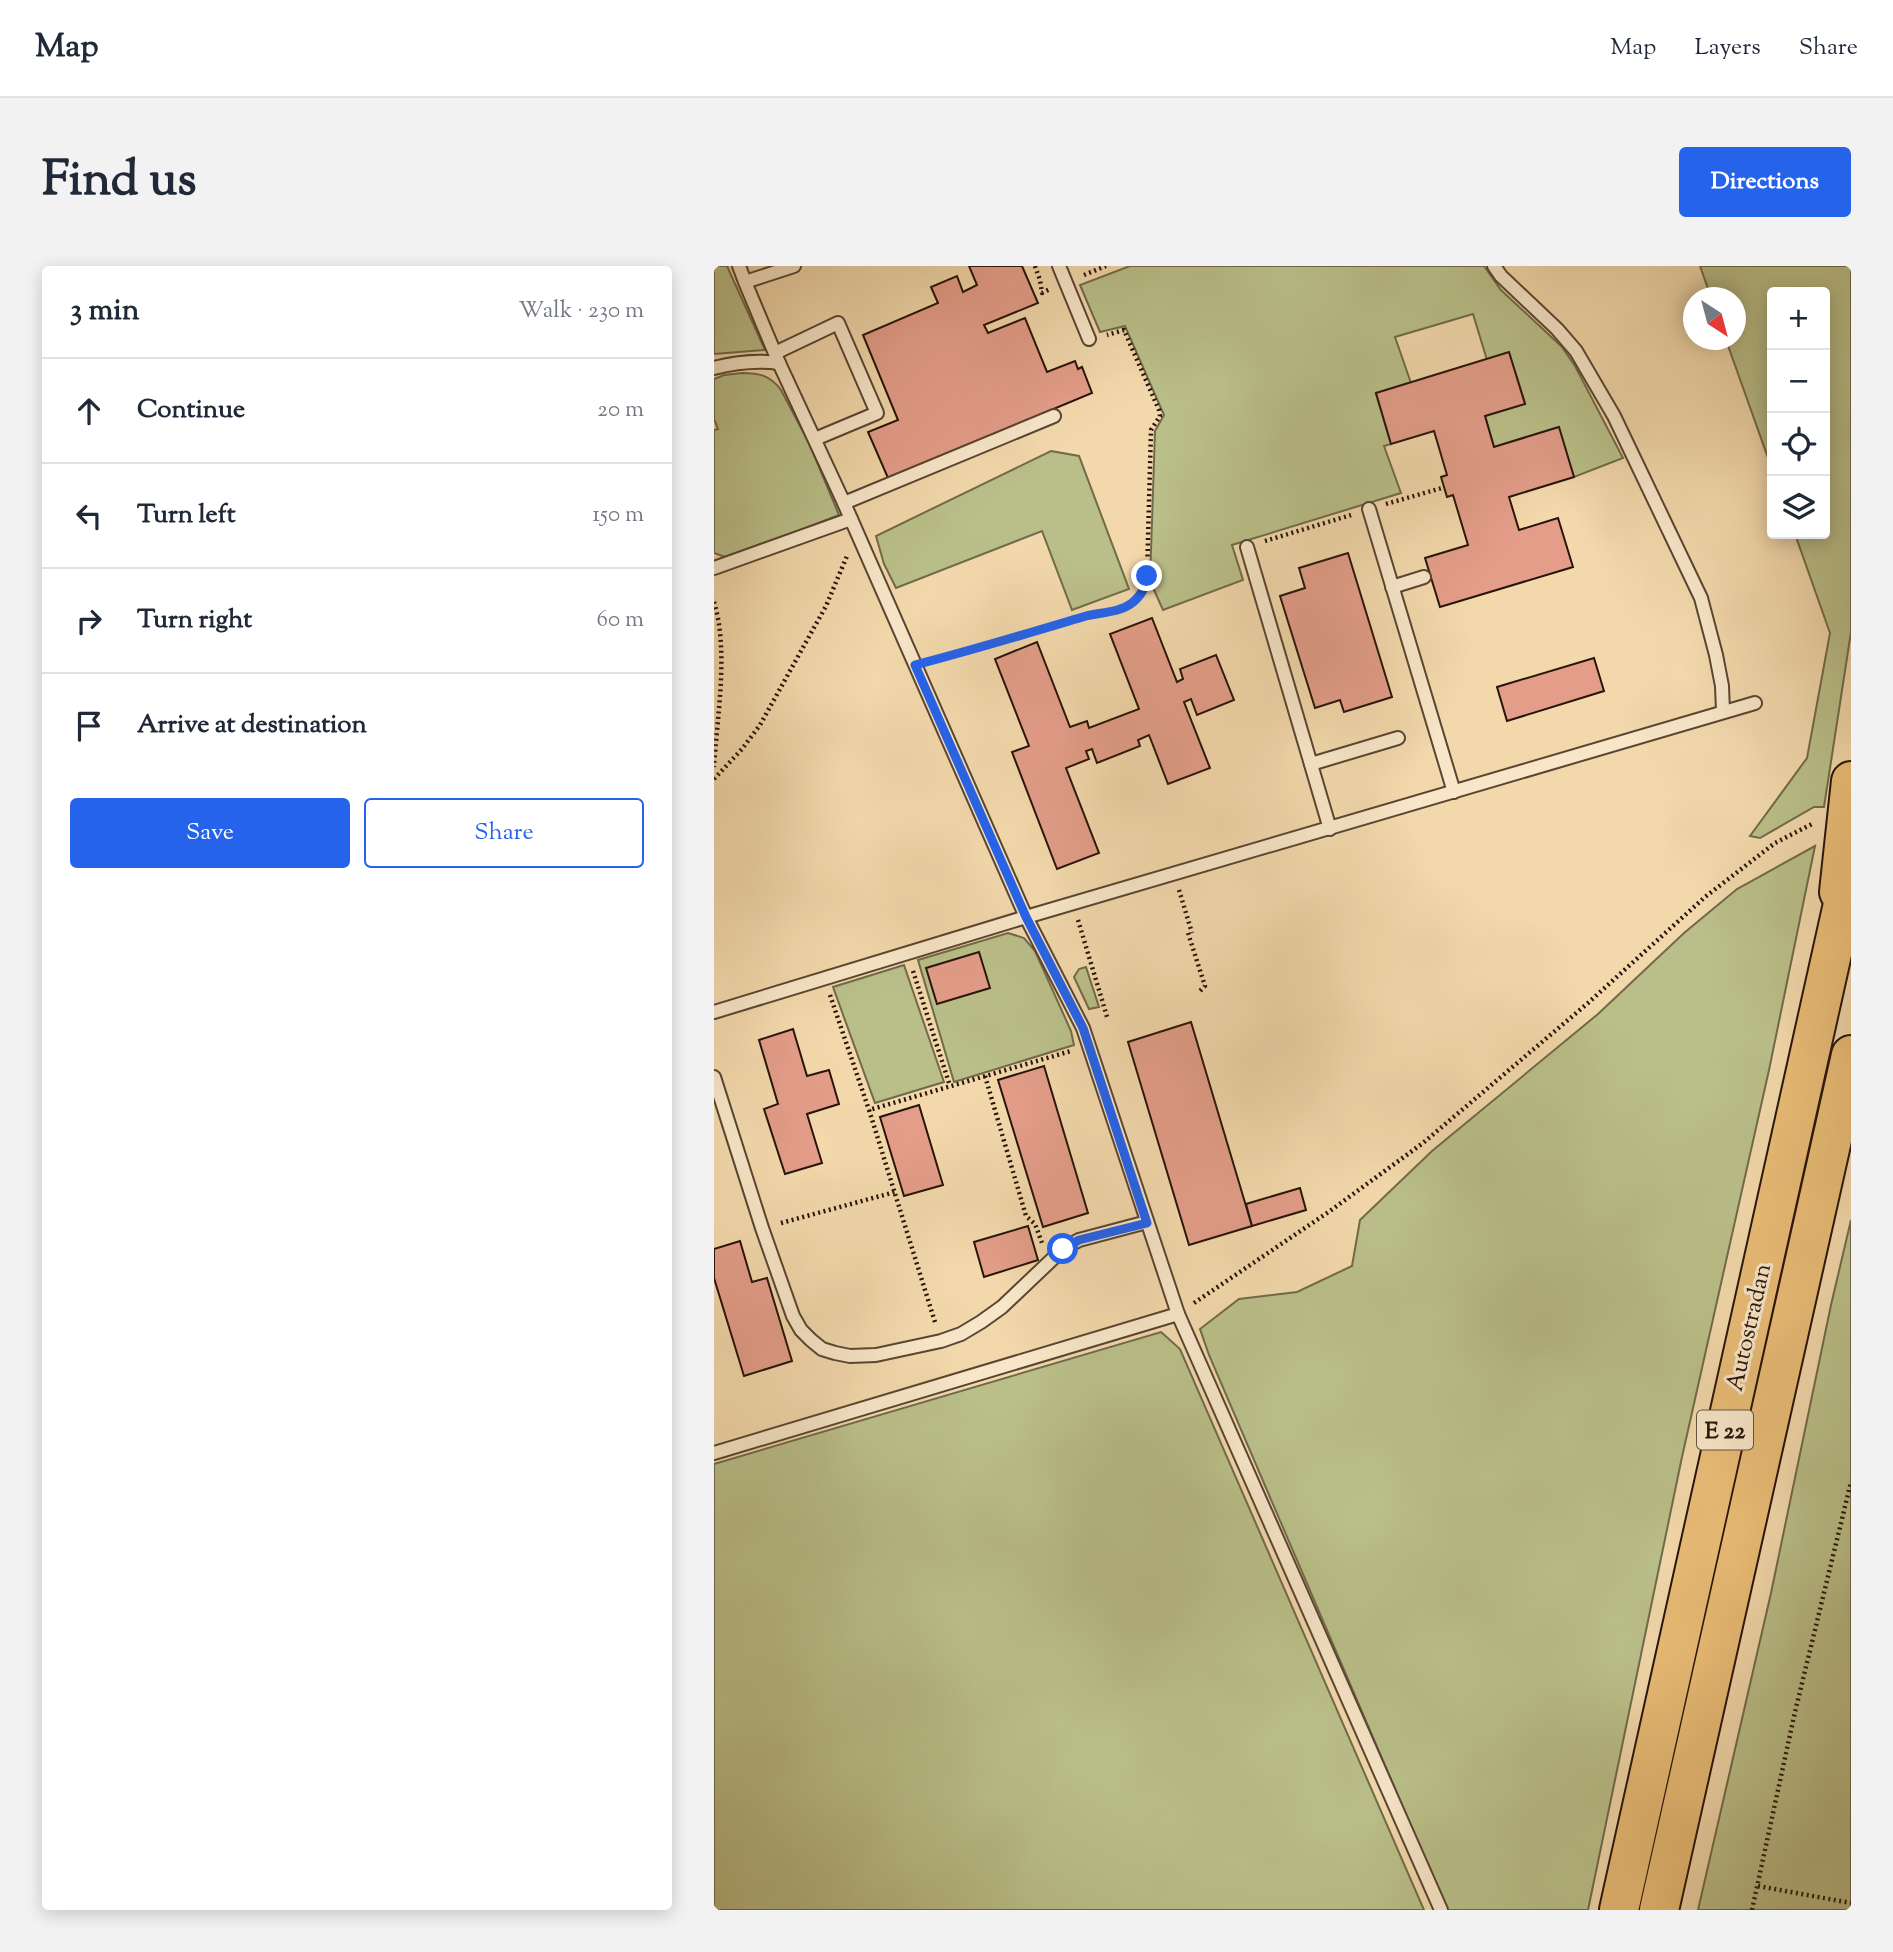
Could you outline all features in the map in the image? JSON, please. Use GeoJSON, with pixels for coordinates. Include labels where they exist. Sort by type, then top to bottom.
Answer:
{"type":"FeatureCollection","features":[{"type":"Feature","properties":{"kind":"highway"},"geometry":{"type":"LineString","coordinates":[[1832,953],[1851,780]]}},
{"type":"Feature","properties":{"kind":"highway","name":"Autostradan"},"geometry":{"type":"LineString","coordinates":[[1619,1910],[1851,868]]}},
{"type":"Feature","properties":{"kind":"highway","name":"Autostradan"},"geometry":{"type":"LineString","coordinates":[[1659,1910],[1851,1055]]}},
{"type":"Feature","properties":{"kind":"lane"},"geometry":{"type":"LineString","coordinates":[[739,266],[777,358],[857,532],[1026,917],[1083,1028],[1178,1314],[1441,1910]]}},
{"type":"Feature","properties":{"kind":"lane"},"geometry":{"type":"LineString","coordinates":[[745,282],[794,266]]}},
{"type":"Feature","properties":{"kind":"lane"},"geometry":{"type":"LineString","coordinates":[[1059,266],[1089,339]]}},
{"type":"Feature","properties":{"kind":"lane"},"geometry":{"type":"LineString","coordinates":[[1494,266],[1576,351],[1614,416],[1701,598],[1722,686],[1723,711]]}},
{"type":"Feature","properties":{"kind":"lane"},"geometry":{"type":"LineString","coordinates":[[714,368],[735,362],[777,358],[838,323],[877,413],[815,439]]}},
{"type":"Feature","properties":{"kind":"lane"},"geometry":{"type":"LineString","coordinates":[[844,503],[1054,416]]}},
{"type":"Feature","properties":{"kind":"lane"},"geometry":{"type":"LineString","coordinates":[[1369,509],[1454,792]]}},
{"type":"Feature","properties":{"kind":"lane"},"geometry":{"type":"LineString","coordinates":[[714,568],[851,519]]}},
{"type":"Feature","properties":{"kind":"lane"},"geometry":{"type":"LineString","coordinates":[[1247,547],[1330,829]]}},
{"type":"Feature","properties":{"kind":"lane"},"geometry":{"type":"LineString","coordinates":[[1392,587],[1424,577]]}},
{"type":"Feature","properties":{"kind":"lane"},"geometry":{"type":"LineString","coordinates":[[714,1012],[1026,917],[1755,703]]}},
{"type":"Feature","properties":{"kind":"lane"},"geometry":{"type":"LineString","coordinates":[[1311,764],[1398,738]]}},
{"type":"Feature","properties":{"kind":"lane"},"geometry":{"type":"LineString","coordinates":[[714,1077],[793,1316],[801,1330],[822,1349],[850,1356],[876,1355],[961,1334],[981,1322],[1032,1280],[1063,1249],[1079,1240],[1147,1223]]}},
{"type":"Feature","properties":{"kind":"lane"},"geometry":{"type":"LineString","coordinates":[[714,1453],[1178,1314]]}},
{"type":"Feature","properties":{"kind":"path"},"geometry":{"type":"LineString","coordinates":[[1035,266],[1042,293]]}},
{"type":"Feature","properties":{"kind":"path"},"geometry":{"type":"LineString","coordinates":[[915,665],[1123,608],[1133,602],[1146,584],[1151,430],[1160,416],[1159,410],[1125,330],[1089,339]]}},
{"type":"Feature","properties":{"kind":"path"},"geometry":{"type":"LineString","coordinates":[[1247,547],[1442,488]]}},
{"type":"Feature","properties":{"kind":"path"},"geometry":{"type":"LineString","coordinates":[[714,779],[742,749],[766,716],[826,606],[857,532]]}},
{"type":"Feature","properties":{"kind":"path"},"geometry":{"type":"LineString","coordinates":[[714,602],[719,619],[717,636],[721,677],[714,767]]}},
{"type":"Feature","properties":{"kind":"path"},"geometry":{"type":"LineString","coordinates":[[1178,1314],[1330,1211],[1423,1143],[1588,1003],[1705,897],[1775,843],[1821,819]]}},
{"type":"Feature","properties":{"kind":"path"},"geometry":{"type":"LineString","coordinates":[[1175,874],[1205,986],[1199,992]]}},
{"type":"Feature","properties":{"kind":"path"},"geometry":{"type":"LineString","coordinates":[[1073,904],[1108,1020]]}},
{"type":"Feature","properties":{"kind":"path"},"geometry":{"type":"LineString","coordinates":[[908,953],[950,1086]]}},
{"type":"Feature","properties":{"kind":"path"},"geometry":{"type":"LineString","coordinates":[[824,978],[869,1110],[941,1341]]}},
{"type":"Feature","properties":{"kind":"path"},"geometry":{"type":"LineString","coordinates":[[869,1110],[1089,1045]]}},
{"type":"Feature","properties":{"kind":"path"},"geometry":{"type":"LineString","coordinates":[[985,1076],[1026,1216],[1035,1224],[1049,1262]]}},
{"type":"Feature","properties":{"kind":"path"},"geometry":{"type":"LineString","coordinates":[[762,1228],[895,1192]]}},
{"type":"Feature","properties":{"kind":"path"},"geometry":{"type":"LineString","coordinates":[[1752,1910],[1795,1712],[1851,1482]]}},
{"type":"Feature","properties":{"kind":"path"},"geometry":{"type":"LineString","coordinates":[[1758,1886],[1851,1903]]}},
{"type":"Feature","properties":{"kind":"green space"},"geometry":{"type":"Polygon","coordinates":[[[714,266],[727,266],[765,350],[714,354],[714,266]]]}},
{"type":"Feature","properties":{"kind":"green space"},"geometry":{"type":"Polygon","coordinates":[[[1130,266],[1484,266],[1501,290],[1562,347],[1575,366],[1623,458],[1574,477],[1558,427],[1494,447],[1485,416],[1525,403],[1509,353],[1487,360],[1473,314],[1395,337],[1411,383],[1376,394],[1391,444],[1384,446],[1401,493],[1232,545],[1243,580],[1163,610],[1150,581],[1155,431],[1164,415],[1125,326],[1100,332],[1080,285],[1130,266]]]}},
{"type":"Feature","properties":{"kind":"green space"},"geometry":{"type":"Polygon","coordinates":[[[1700,266],[1851,266],[1851,632],[1824,807],[1814,807],[1760,838],[1750,836],[1807,758],[1830,633],[1797,539],[1830,539],[1830,287],[1767,287],[1767,455],[1730,350],[1746,350],[1746,287],[1707,287],[1700,266]]]}},
{"type":"Feature","properties":{"kind":"green space"},"geometry":{"type":"Polygon","coordinates":[[[742,373],[764,376],[781,390],[809,443],[839,515],[728,558],[714,553],[714,430],[718,429],[714,419],[714,379],[742,373]]]}},
{"type":"Feature","properties":{"kind":"green space"},"geometry":{"type":"Polygon","coordinates":[[[1051,451],[1079,456],[1129,589],[1072,610],[1042,531],[896,588],[884,564],[876,536],[1051,451]]]}},
{"type":"Feature","properties":{"kind":"green space"},"geometry":{"type":"Polygon","coordinates":[[[1815,846],[1769,1070],[1682,1457],[1588,1910],[1447,1910],[1200,1329],[1239,1299],[1297,1292],[1352,1266],[1360,1220],[1432,1151],[1598,1014],[1684,933],[1737,889],[1815,846]]]}},
{"type":"Feature","properties":{"kind":"green space"},"geometry":{"type":"Polygon","coordinates":[[[1008,933],[1024,938],[1035,951],[1071,1031],[1074,1045],[954,1082],[918,960],[1008,933]]]}},
{"type":"Feature","properties":{"kind":"green space"},"geometry":{"type":"Polygon","coordinates":[[[904,965],[944,1082],[875,1103],[833,987],[904,965]]]}},
{"type":"Feature","properties":{"kind":"green space"},"geometry":{"type":"Polygon","coordinates":[[[1086,967],[1099,1007],[1089,1009],[1074,977],[1079,969],[1086,967]]]}},
{"type":"Feature","properties":{"kind":"green space"},"geometry":{"type":"Polygon","coordinates":[[[1851,1220],[1851,1910],[1698,1910],[1771,1593],[1851,1220]]]}},
{"type":"Feature","properties":{"kind":"green space"},"geometry":{"type":"Polygon","coordinates":[[[1161,1332],[1180,1349],[1424,1910],[714,1910],[714,1464],[1161,1332]]]}},
{"type":"Feature","properties":{"kind":"building"},"geometry":{"type":"Polygon","coordinates":[[[969,266],[1022,266],[1038,303],[984,325],[988,333],[1025,318],[1047,372],[1075,361],[1078,369],[1082,367],[1092,393],[888,478],[868,432],[898,420],[863,335],[938,303],[931,287],[957,276],[963,292],[977,285],[969,266]]]}},
{"type":"Feature","properties":{"kind":"building"},"geometry":{"type":"Polygon","coordinates":[[[1509,352],[1525,404],[1485,416],[1494,447],[1559,427],[1574,477],[1509,497],[1519,530],[1558,518],[1573,567],[1440,607],[1425,558],[1468,545],[1453,495],[1447,497],[1441,477],[1447,475],[1434,431],[1391,444],[1376,393],[1509,352]]]}},
{"type":"Feature","properties":{"kind":"building"},"geometry":{"type":"Polygon","coordinates":[[[1348,553],[1392,697],[1344,712],[1340,700],[1315,708],[1280,596],[1305,588],[1299,568],[1348,553]]]}},
{"type":"Feature","properties":{"kind":"building"},"geometry":{"type":"Polygon","coordinates":[[[1152,618],[1177,682],[1183,679],[1180,669],[1216,655],[1234,700],[1197,715],[1191,699],[1184,702],[1210,768],[1168,784],[1149,735],[1138,740],[1140,746],[1097,763],[1092,749],[1086,751],[1089,759],[1066,768],[1099,853],[1057,869],[1012,752],[1029,746],[995,659],[1037,642],[1070,727],[1087,721],[1089,728],[1139,709],[1110,634],[1152,618]]]}},
{"type":"Feature","properties":{"kind":"building"},"geometry":{"type":"Polygon","coordinates":[[[1594,658],[1604,691],[1507,721],[1497,687],[1594,658]]]}},
{"type":"Feature","properties":{"kind":"building"},"geometry":{"type":"Polygon","coordinates":[[[979,952],[990,988],[937,1004],[926,968],[979,952]]]}},
{"type":"Feature","properties":{"kind":"building"},"geometry":{"type":"Polygon","coordinates":[[[1191,1022],[1252,1226],[1189,1245],[1128,1042],[1191,1022]]]}},
{"type":"Feature","properties":{"kind":"building"},"geometry":{"type":"Polygon","coordinates":[[[793,1029],[807,1076],[829,1070],[839,1104],[807,1114],[822,1163],[785,1174],[764,1109],[778,1104],[759,1040],[793,1029]]]}},
{"type":"Feature","properties":{"kind":"building"},"geometry":{"type":"Polygon","coordinates":[[[1044,1066],[1088,1213],[1043,1227],[998,1080],[1044,1066]]]}},
{"type":"Feature","properties":{"kind":"building"},"geometry":{"type":"Polygon","coordinates":[[[919,1105],[943,1185],[904,1196],[880,1117],[919,1105]]]}},
{"type":"Feature","properties":{"kind":"building"},"geometry":{"type":"Polygon","coordinates":[[[1300,1188],[1306,1210],[1252,1226],[1246,1204],[1300,1188]]]}},
{"type":"Feature","properties":{"kind":"building"},"geometry":{"type":"Polygon","coordinates":[[[1028,1226],[1038,1260],[984,1277],[974,1242],[1028,1226]]]}},
{"type":"Feature","properties":{"kind":"building"},"geometry":{"type":"Polygon","coordinates":[[[740,1241],[752,1282],[767,1278],[792,1361],[744,1376],[714,1278],[714,1249],[740,1241]]]}},
{"type":"Feature","properties":{"kind":"route"},"geometry":{"type":"LineString","coordinates":[[1063,1249],[1079,1240],[1147,1223],[1083,1028],[1026,917],[915,665],[1123,608],[1141,593],[1147,576]]}}]}
